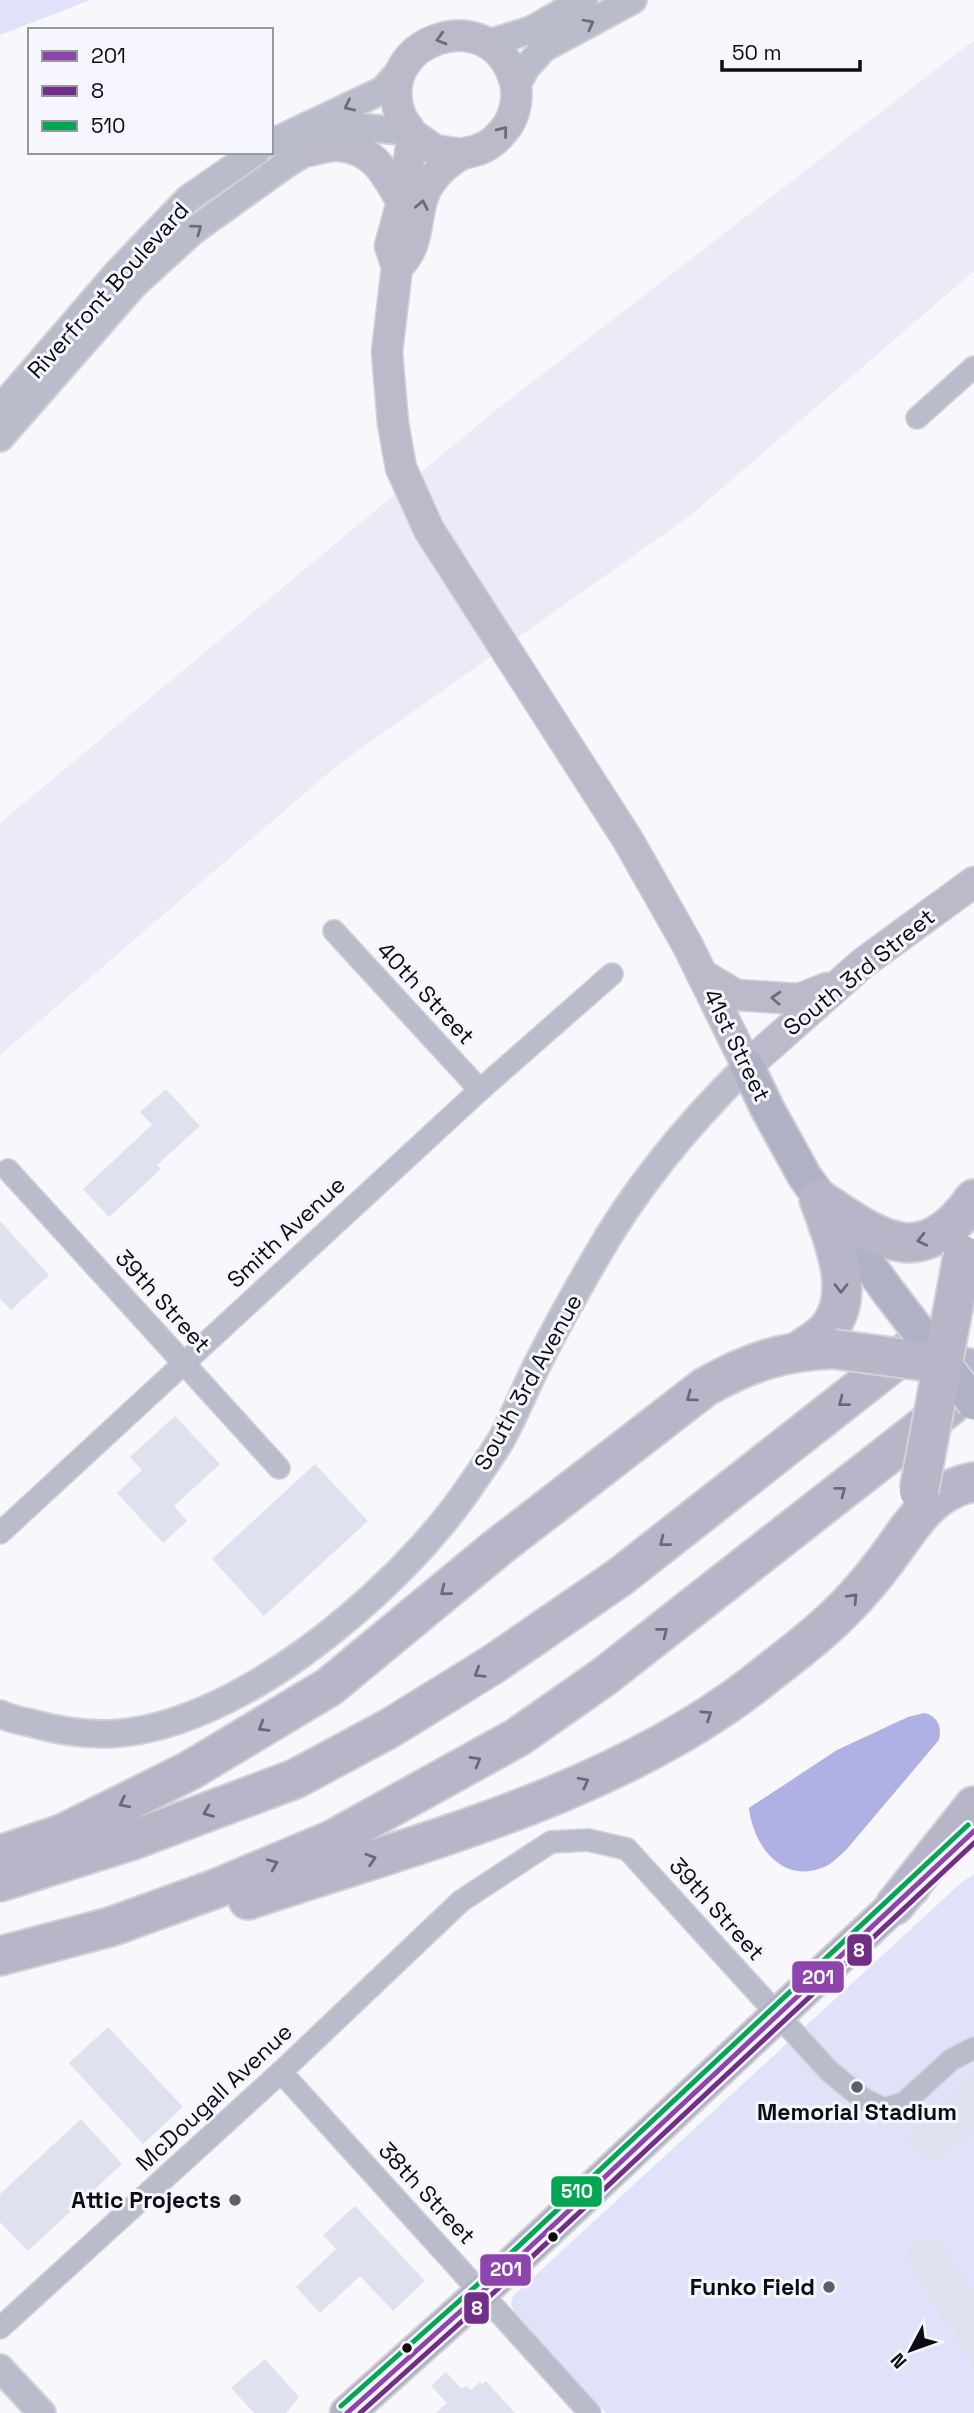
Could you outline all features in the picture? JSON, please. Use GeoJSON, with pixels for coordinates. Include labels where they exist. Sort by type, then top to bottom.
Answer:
{"type":"FeatureCollection","features":[{"type":"Feature","properties":{"kind":"highway"},"geometry":{"type":"LineString","coordinates":[[819,1199],[875,1235],[891,1241],[911,1242],[937,1236],[952,1226],[974,1199]]}},
{"type":"Feature","properties":{"kind":"highway"},"geometry":{"type":"LineString","coordinates":[[817,1350],[836,1316],[842,1295],[834,1241],[819,1199]]}},
{"type":"Feature","properties":{"kind":"highway"},"geometry":{"type":"LineString","coordinates":[[0,1963],[79,1956],[519,1810],[571,1789],[684,1730],[749,1688],[843,1609],[876,1573],[914,1508],[959,1366],[963,1255],[974,1206]]}},
{"type":"Feature","properties":{"kind":"highway"},"geometry":{"type":"LineString","coordinates":[[0,1882],[131,1841],[295,1779],[390,1728],[492,1665],[620,1577],[974,1299]]}},
{"type":"Feature","properties":{"kind":"highway"},"geometry":{"type":"LineString","coordinates":[[0,1855],[62,1833],[189,1771],[329,1687],[497,1548],[688,1399],[741,1368],[817,1350],[959,1366]]}},
{"type":"Feature","properties":{"kind":"highway"},"geometry":{"type":"LineString","coordinates":[[0,1956],[110,1927],[215,1889],[320,1845],[518,1737],[606,1676],[974,1386]]}},
{"type":"Feature","properties":{"kind":"highway"},"geometry":{"type":"LineString","coordinates":[[914,1508],[958,1485],[974,1482]]}},
{"type":"Feature","properties":{"kind":"highway"},"geometry":{"type":"LineString","coordinates":[[895,1905],[974,1806]]}},
{"type":"Feature","properties":{"kind":"main road"},"geometry":{"type":"LineString","coordinates":[[465,35],[489,43],[502,55],[511,69],[516,86],[516,105],[509,124],[497,139],[481,149],[462,154],[435,150],[412,133],[400,114],[397,90],[403,67],[418,48],[440,36],[465,35]]}},
{"type":"Feature","properties":{"kind":"main road"},"geometry":{"type":"LineString","coordinates":[[412,133],[401,202],[390,246],[397,267],[407,257],[416,235],[424,192],[439,173],[462,154]]}},
{"type":"Feature","properties":{"kind":"main road"},"geometry":{"type":"LineString","coordinates":[[308,151],[339,146],[358,150],[376,162],[387,174],[401,202]]}},
{"type":"Feature","properties":{"kind":"main road","name":"41st Street"},"geometry":{"type":"LineString","coordinates":[[397,267],[387,352],[393,423],[401,468],[429,530],[628,839],[688,946],[789,1149],[819,1199],[890,1294],[959,1366],[974,1403]]}},
{"type":"Feature","properties":{"kind":"main road","name":"South 3rd Street"},"geometry":{"type":"LineString","coordinates":[[747,1066],[863,963],[974,882]]}},
{"type":"Feature","properties":{"kind":"main road"},"geometry":{"type":"LineString","coordinates":[[703,975],[736,995],[799,999],[841,982]]}},
{"type":"Feature","properties":{"kind":"main road"},"geometry":{"type":"LineString","coordinates":[[347,2413],[482,2292],[974,1831]]}},
{"type":"Feature","properties":{"kind":"street"},"geometry":{"type":"LineString","coordinates":[[489,43],[531,30],[584,0]]}},
{"type":"Feature","properties":{"kind":"street"},"geometry":{"type":"LineString","coordinates":[[516,86],[536,54],[544,48],[634,0]]}},
{"type":"Feature","properties":{"kind":"street"},"geometry":{"type":"LineString","coordinates":[[273,142],[383,90],[403,67]]}},
{"type":"Feature","properties":{"kind":"street","name":"Riverfront Boulevard"},"geometry":{"type":"LineString","coordinates":[[0,438],[134,285],[193,231],[323,138],[359,127],[412,133]]}},
{"type":"Feature","properties":{"kind":"street","name":"Riverfront Boulevard"},"geometry":{"type":"LineString","coordinates":[[0,410],[117,273],[189,198],[253,154]]}},
{"type":"Feature","properties":{"kind":"street"},"geometry":{"type":"LineString","coordinates":[[917,418],[974,367]]}},
{"type":"Feature","properties":{"kind":"street","name":"40th Street"},"geometry":{"type":"LineString","coordinates":[[334,931],[480,1090]]}},
{"type":"Feature","properties":{"kind":"street","name":"Smith Avenue"},"geometry":{"type":"LineString","coordinates":[[0,1533],[480,1090],[612,974]]}},
{"type":"Feature","properties":{"kind":"street","name":"South 3rd Avenue"},"geometry":{"type":"LineString","coordinates":[[0,1714],[55,1730],[106,1734],[150,1727],[201,1712],[248,1687],[331,1633],[419,1553],[461,1499],[501,1440],[536,1367],[596,1256],[639,1191],[714,1098],[747,1066]]}},
{"type":"Feature","properties":{"kind":"street","name":"39th Street"},"geometry":{"type":"LineString","coordinates":[[8,1170],[279,1468]]}},
{"type":"Feature","properties":{"kind":"street","name":"39th Street"},"geometry":{"type":"LineString","coordinates":[[461,1902],[551,1842],[588,1840],[627,1849],[829,2071],[862,2098],[884,2109],[904,2104],[951,2060],[974,2048]]}},
{"type":"Feature","properties":{"kind":"street","name":"McDougall Avenue"},"geometry":{"type":"LineString","coordinates":[[0,2328],[281,2072],[461,1902]]}},
{"type":"Feature","properties":{"kind":"street","name":"38th Street"},"geometry":{"type":"LineString","coordinates":[[281,2072],[590,2413]]}},
{"type":"Feature","properties":{"kind":"street"},"geometry":{"type":"LineString","coordinates":[[0,2368],[41,2413]]}},
{"type":"Feature","properties":{"kind":"shaded area"},"geometry":{"type":"Polygon","coordinates":[[[0,0],[90,0],[0,35],[0,0]]]}},
{"type":"Feature","properties":{"kind":"shaded area"},"geometry":{"type":"Polygon","coordinates":[[[974,40],[974,271],[691,515],[339,764],[0,1055],[0,823],[496,410],[974,40]]]}},
{"type":"Feature","properties":{"kind":"shaded area","name":"Memorial Stadium"},"geometry":{"type":"Polygon","coordinates":[[[974,1874],[974,2413],[606,2413],[516,2315],[511,2304],[513,2296],[962,1882],[974,1874]]]}},
{"type":"Feature","properties":{"kind":"water"},"geometry":{"type":"Polygon","coordinates":[[[924,1713],[938,1723],[939,1740],[833,1862],[809,1871],[795,1871],[783,1866],[763,1848],[756,1835],[749,1808],[837,1750],[908,1717],[924,1713]]]}},
{"type":"Feature","properties":{"kind":"building"},"geometry":{"type":"Polygon","coordinates":[[[166,1089],[200,1126],[157,1165],[161,1169],[109,1217],[83,1189],[152,1125],[140,1112],[166,1089]]]}},
{"type":"Feature","properties":{"kind":"building"},"geometry":{"type":"Polygon","coordinates":[[[0,1221],[49,1275],[11,1310],[0,1299],[0,1221]]]}},
{"type":"Feature","properties":{"kind":"building"},"geometry":{"type":"Polygon","coordinates":[[[175,1416],[220,1464],[174,1506],[187,1521],[163,1543],[117,1493],[142,1470],[130,1457],[175,1416]]]}},
{"type":"Feature","properties":{"kind":"building"},"geometry":{"type":"Polygon","coordinates":[[[315,1464],[368,1521],[264,1616],[212,1559],[315,1464]]]}},
{"type":"Feature","properties":{"kind":"building"},"geometry":{"type":"Polygon","coordinates":[[[108,2027],[183,2107],[143,2144],[69,2063],[108,2027]]]}},
{"type":"Feature","properties":{"kind":"building"},"geometry":{"type":"Polygon","coordinates":[[[974,2077],[974,2127],[935,2162],[932,2159],[929,2161],[908,2137],[974,2077]]]}},
{"type":"Feature","properties":{"kind":"building"},"geometry":{"type":"Polygon","coordinates":[[[81,2119],[122,2164],[28,2251],[0,2222],[0,2194],[81,2119]]]}},
{"type":"Feature","properties":{"kind":"building"},"geometry":{"type":"Polygon","coordinates":[[[355,2206],[425,2281],[393,2311],[360,2276],[320,2313],[296,2287],[336,2249],[323,2235],[355,2206]]]}},
{"type":"Feature","properties":{"kind":"building"},"geometry":{"type":"Polygon","coordinates":[[[928,2237],[932,2243],[939,2238],[974,2299],[974,2371],[948,2318],[944,2321],[905,2252],[928,2237]]]}},
{"type":"Feature","properties":{"kind":"building"},"geometry":{"type":"Polygon","coordinates":[[[265,2359],[299,2397],[286,2413],[254,2413],[231,2388],[265,2359]]]}},
{"type":"Feature","properties":{"kind":"building"},"geometry":{"type":"Polygon","coordinates":[[[446,2372],[462,2389],[466,2385],[471,2390],[480,2382],[482,2385],[486,2381],[515,2413],[436,2413],[447,2403],[431,2386],[446,2372]]]}},
{"type":"Feature","properties":{"kind":"transit line","name":"510"},"geometry":{"type":"LineString","coordinates":[[341,2406],[476,2286],[968,1825]]}},
{"type":"Feature","properties":{"kind":"transit line","name":"201"},"geometry":{"type":"LineString","coordinates":[[347,2413],[482,2292],[974,1831]]}},
{"type":"Feature","properties":{"kind":"transit line","name":"8"},"geometry":{"type":"LineString","coordinates":[[360,2413],[488,2298],[974,1843]]}},
{"type":"Feature","properties":{"kind":"place","name":"Memorial Stadium"},"geometry":{"type":"Point","coordinates":[857,2087]}},
{"type":"Feature","properties":{"kind":"place","name":"Attic Projects"},"geometry":{"type":"Point","coordinates":[235,2200]}},
{"type":"Feature","properties":{"kind":"place","name":"Funko Field"},"geometry":{"type":"Point","coordinates":[829,2287]}}]}
